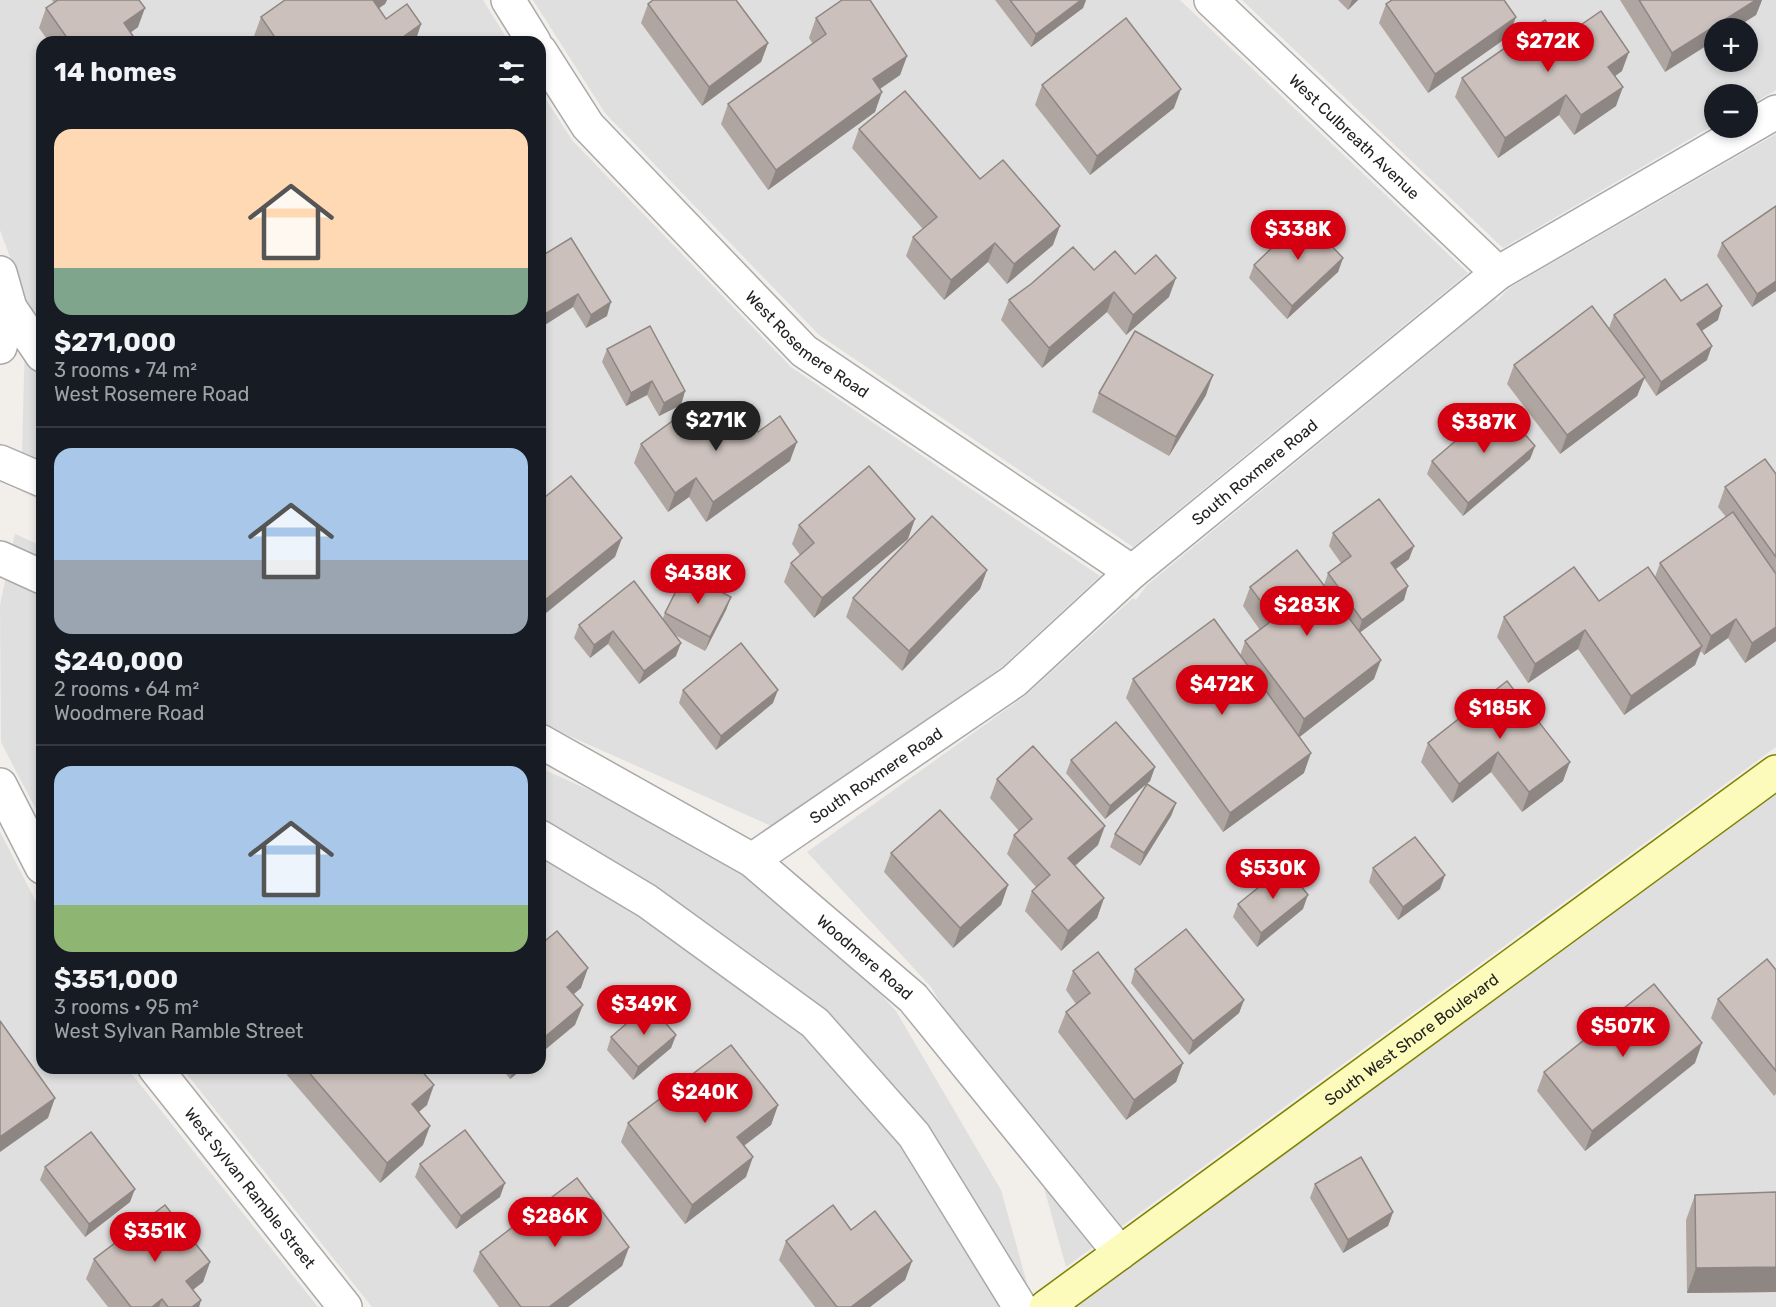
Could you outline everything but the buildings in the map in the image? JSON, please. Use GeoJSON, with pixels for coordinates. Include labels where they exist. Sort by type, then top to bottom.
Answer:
{"type":"FeatureCollection","features":[{"type":"Feature","properties":{"kind":"street"},"geometry":{"type":"LineString","coordinates":[[508,0],[530,36]]}},
{"type":"Feature","properties":{"kind":"street","name":"West Culbreath Avenue"},"geometry":{"type":"LineString","coordinates":[[1211,0],[1498,273]]}},
{"type":"Feature","properties":{"kind":"street","name":"West Rosemere Road"},"geometry":{"type":"LineString","coordinates":[[546,60],[588,126],[804,351],[1132,572]]}},
{"type":"Feature","properties":{"kind":"street","name":"South Roxmere Road"},"geometry":{"type":"LineString","coordinates":[[752,860],[1014,681],[1132,572],[1498,273],[1776,112]]}},
{"type":"Feature","properties":{"kind":"street"},"geometry":{"type":"LineString","coordinates":[[0,273],[10,308],[36,346]]}},
{"type":"Feature","properties":{"kind":"street"},"geometry":{"type":"LineString","coordinates":[[0,347],[10,308]]}},
{"type":"Feature","properties":{"kind":"street"},"geometry":{"type":"LineString","coordinates":[[0,462],[36,477]]}},
{"type":"Feature","properties":{"kind":"street"},"geometry":{"type":"LineString","coordinates":[[0,558],[36,574]]}},
{"type":"Feature","properties":{"kind":"street","name":"Woodmere Road"},"geometry":{"type":"LineString","coordinates":[[546,744],[752,860],[913,998],[1120,1253]]}},
{"type":"Feature","properties":{"kind":"street","name":"South West Shore Boulevard"},"geometry":{"type":"LineString","coordinates":[[1046,1307],[1776,772]]}},
{"type":"Feature","properties":{"kind":"street"},"geometry":{"type":"LineString","coordinates":[[0,785],[36,855]]}},
{"type":"Feature","properties":{"kind":"street"},"geometry":{"type":"LineString","coordinates":[[546,841],[647,901],[815,1023],[914,1135],[1020,1307]]}},
{"type":"Feature","properties":{"kind":"street","name":"West Sylvan Ramble Street"},"geometry":{"type":"LineString","coordinates":[[159,1074],[345,1307]]}},
{"type":"Feature","properties":{"kind":"shaded area"},"geometry":{"type":"Polygon","coordinates":[[[0,0],[483,0],[505,36],[36,36],[36,498],[21,491],[26,301],[0,230],[0,0]]]}},
{"type":"Feature","properties":{"kind":"shaded area"},"geometry":{"type":"Polygon","coordinates":[[[533,0],[1180,0],[1468,273],[1133,547],[819,335],[605,113],[533,0]]]}},
{"type":"Feature","properties":{"kind":"shaded area"},"geometry":{"type":"Polygon","coordinates":[[[1242,0],[1776,0],[1776,90],[1758,100],[1758,84],[1704,84],[1704,131],[1503,248],[1242,0]]]}},
{"type":"Feature","properties":{"kind":"shaded area"},"geometry":{"type":"Polygon","coordinates":[[[546,99],[572,140],[791,367],[1100,576],[1003,666],[776,828],[546,726],[546,99]]]}},
{"type":"Feature","properties":{"kind":"shaded area"},"geometry":{"type":"Polygon","coordinates":[[[1776,134],[1776,747],[1066,1267],[1039,1170],[931,987],[807,852],[1025,696],[1133,598],[1136,600],[1147,585],[1495,299],[1497,301],[1509,288],[1776,134]]]}},
{"type":"Feature","properties":{"kind":"shaded area"},"geometry":{"type":"Polygon","coordinates":[[[15,534],[36,543],[36,809],[1,742],[0,605],[15,534]]]}},
{"type":"Feature","properties":{"kind":"shaded area"},"geometry":{"type":"Polygon","coordinates":[[[546,771],[762,867],[896,1011],[1001,1190],[1030,1294],[1012,1307],[372,1307],[187,1074],[546,1074],[546,771]]]}},
{"type":"Feature","properties":{"kind":"shaded area"},"geometry":{"type":"Polygon","coordinates":[[[1776,794],[1776,1307],[1077,1307],[1077,1306],[1776,794]]]}},
{"type":"Feature","properties":{"kind":"shaded area"},"geometry":{"type":"Polygon","coordinates":[[[0,832],[36,901],[36,1074],[132,1074],[318,1307],[0,1307],[0,832]]]}}]}
